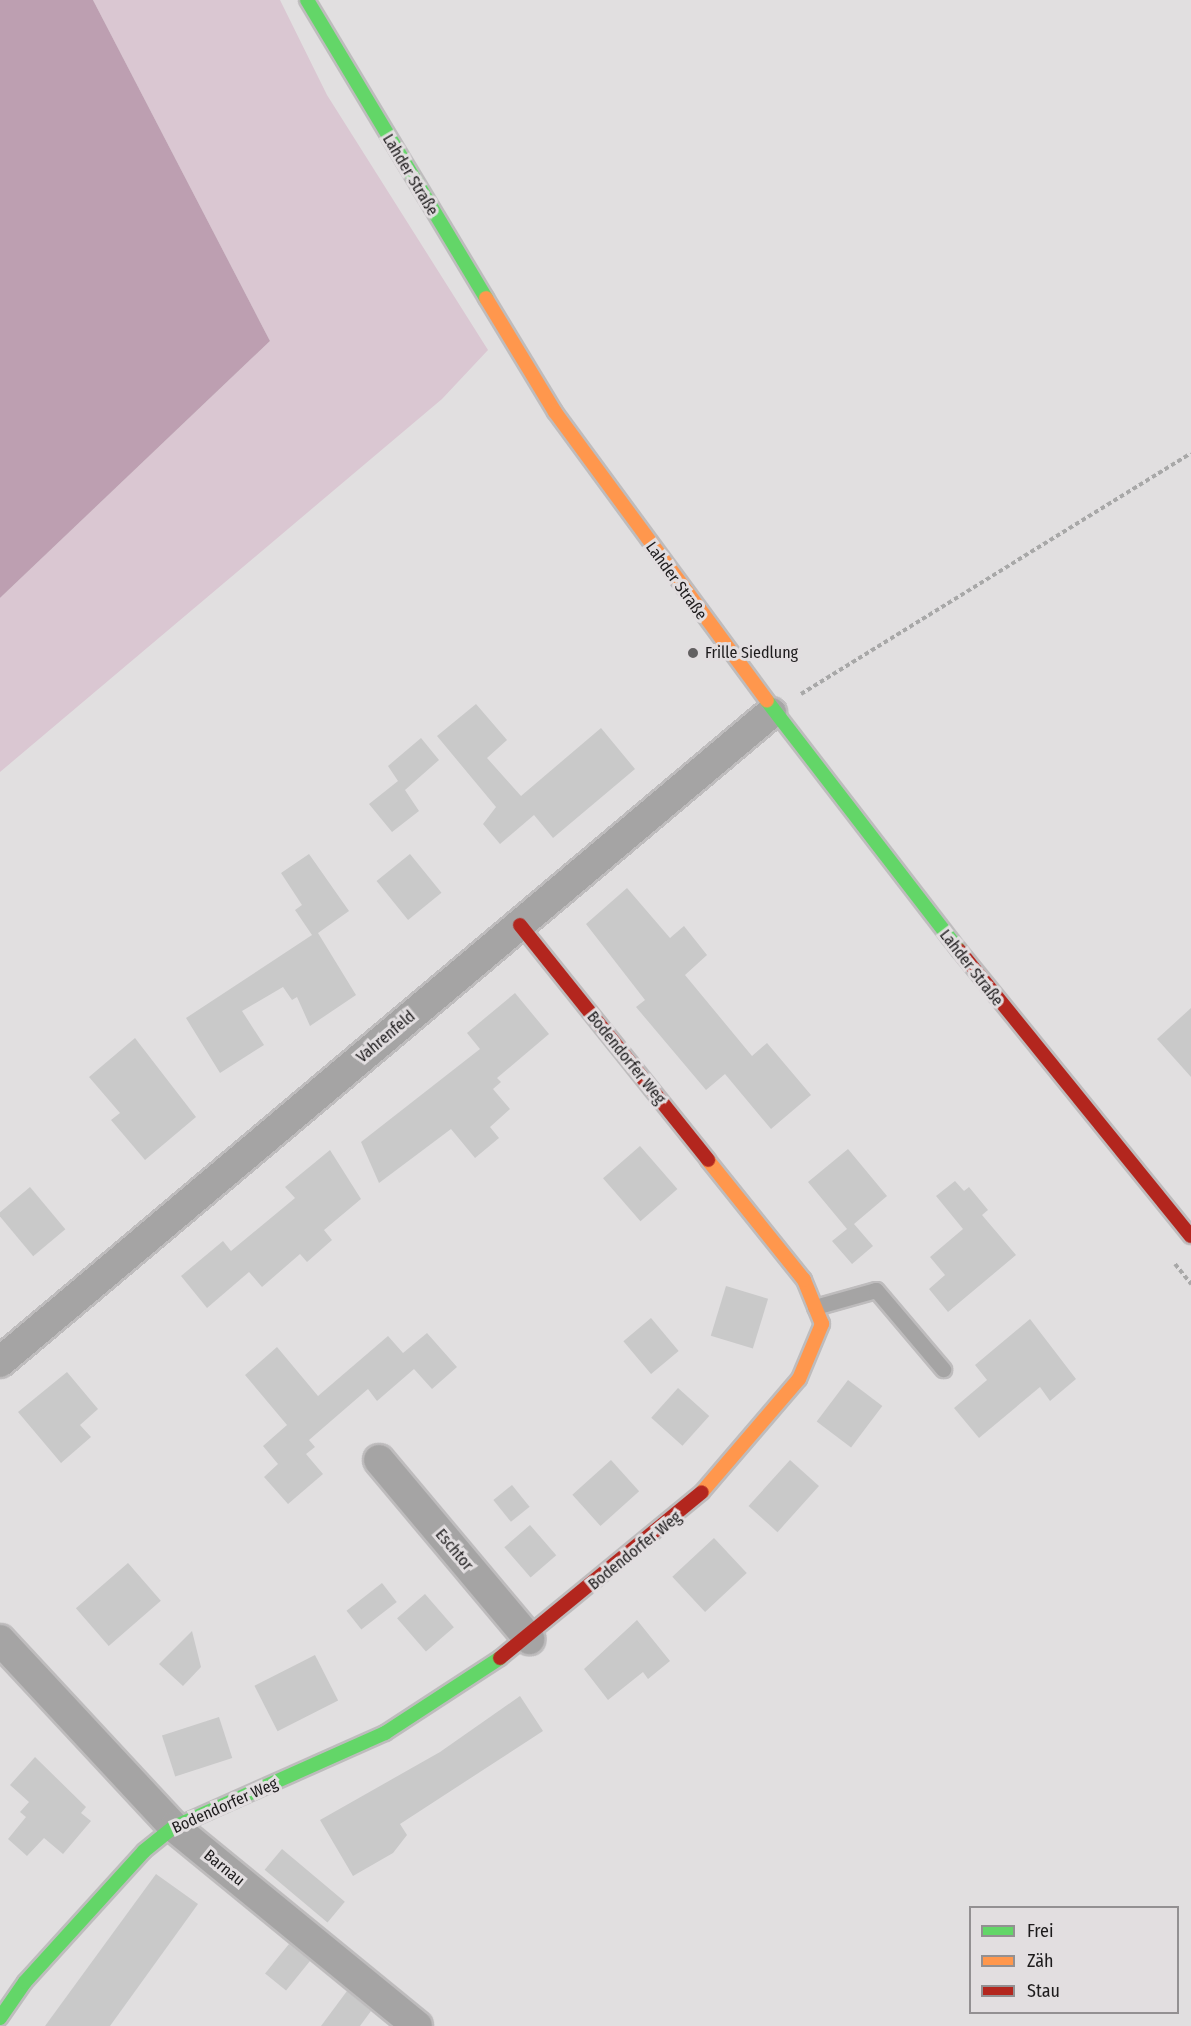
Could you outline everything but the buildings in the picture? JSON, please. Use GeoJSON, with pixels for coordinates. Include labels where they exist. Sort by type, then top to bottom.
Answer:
{"type":"FeatureCollection","features":[{"type":"Feature","properties":{"kind":"street","name":"Lahder Straße"},"geometry":{"type":"LineString","coordinates":[[307,0],[555,412],[771,713],[1053,1071],[1191,1236]]}},
{"type":"Feature","properties":{"kind":"street","name":"Vahrenfeld"},"geometry":{"type":"LineString","coordinates":[[0,1362],[771,713]]}},
{"type":"Feature","properties":{"kind":"street","name":"Bodendorfer Weg"},"geometry":{"type":"LineString","coordinates":[[0,2018],[25,1982],[144,1851],[174,1827],[385,1733],[529,1639],[692,1504],[799,1379],[822,1324],[804,1280],[520,925]]}},
{"type":"Feature","properties":{"kind":"street","name":"Eschtor"},"geometry":{"type":"LineString","coordinates":[[379,1460],[529,1639]]}},
{"type":"Feature","properties":{"kind":"street","name":"Barnau"},"geometry":{"type":"LineString","coordinates":[[0,1640],[174,1827],[417,2026]]}},
{"type":"Feature","properties":{"kind":"lane"},"geometry":{"type":"LineString","coordinates":[[1175,1217],[1191,1207]]}},
{"type":"Feature","properties":{"kind":"lane"},"geometry":{"type":"LineString","coordinates":[[815,1307],[876,1290],[943,1369]]}},
{"type":"Feature","properties":{"kind":"path"},"geometry":{"type":"LineString","coordinates":[[771,713],[1191,453]]}},
{"type":"Feature","properties":{"kind":"shaded area"},"geometry":{"type":"Polygon","coordinates":[[[0,0],[93,0],[270,341],[0,598],[0,0]]]}},
{"type":"Feature","properties":{"kind":"shaded area"},"geometry":{"type":"Polygon","coordinates":[[[93,0],[280,0],[327,95],[488,350],[442,399],[0,772],[0,598],[270,341],[93,0]]]}},
{"type":"Feature","properties":{"kind":"traffic: fast"},"geometry":{"type":"LineString","coordinates":[[307,0],[486,298]]}},
{"type":"Feature","properties":{"kind":"traffic: fast"},"geometry":{"type":"LineString","coordinates":[[767,701],[959,950]]}},
{"type":"Feature","properties":{"kind":"traffic: fast"},"geometry":{"type":"LineString","coordinates":[[0,2018],[25,1982],[144,1851],[174,1827],[385,1733],[500,1658]]}},
{"type":"Feature","properties":{"kind":"traffic: slow"},"geometry":{"type":"LineString","coordinates":[[486,298],[555,412],[767,701]]}},
{"type":"Feature","properties":{"kind":"traffic: slow"},"geometry":{"type":"LineString","coordinates":[[702,1492],[799,1379],[822,1324],[804,1280],[708,1160]]}},
{"type":"Feature","properties":{"kind":"traffic: jam"},"geometry":{"type":"LineString","coordinates":[[520,925],[708,1160]]}},
{"type":"Feature","properties":{"kind":"traffic: jam"},"geometry":{"type":"LineString","coordinates":[[959,950],[1191,1236]]}},
{"type":"Feature","properties":{"kind":"traffic: jam"},"geometry":{"type":"LineString","coordinates":[[500,1658],[702,1492]]}},
{"type":"Feature","properties":{"kind":"place","name":"Frille Siedlung"},"geometry":{"type":"Point","coordinates":[693,653]}}]}
